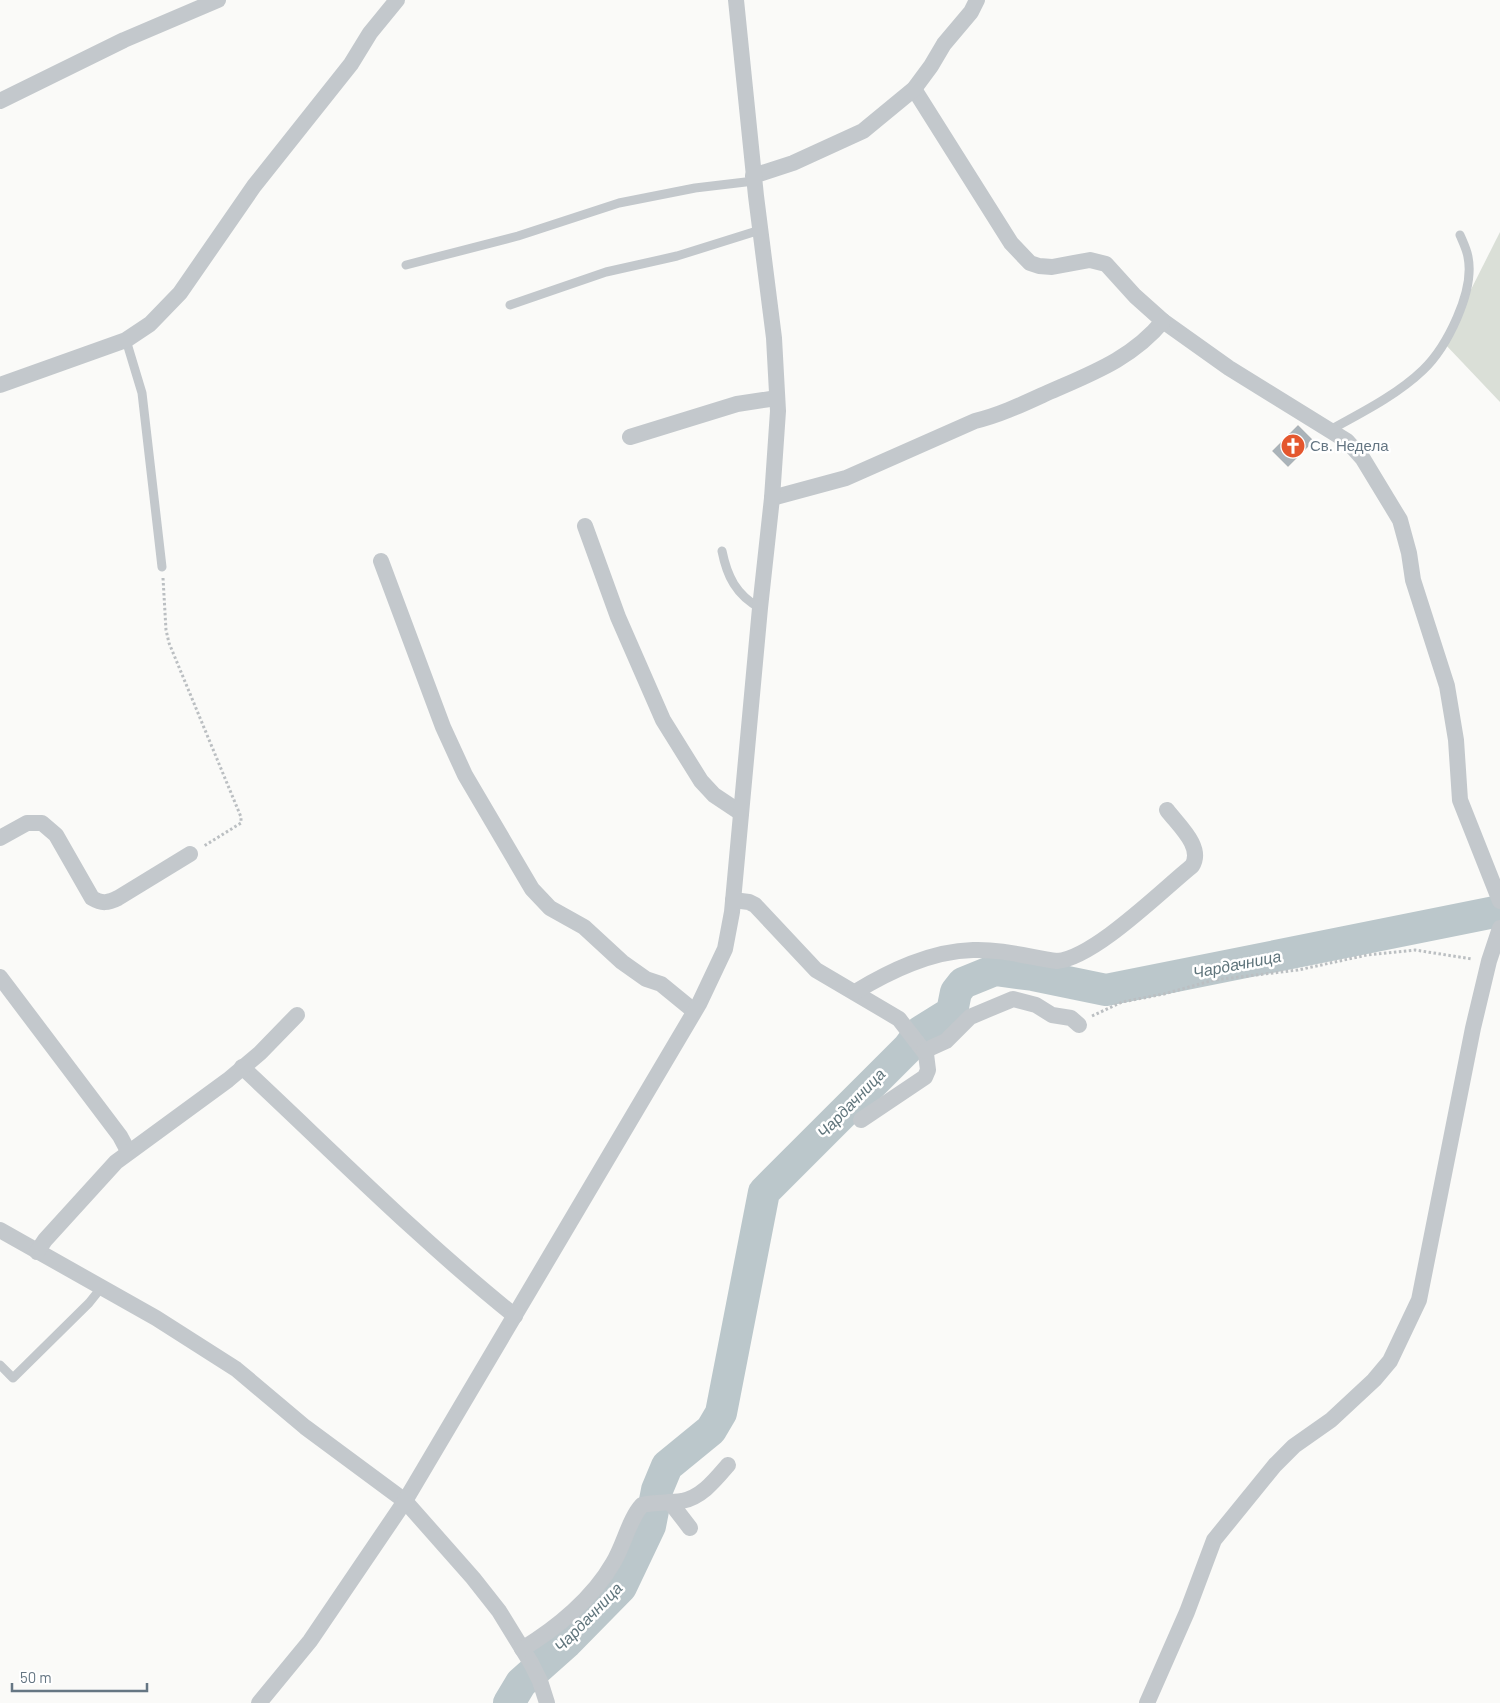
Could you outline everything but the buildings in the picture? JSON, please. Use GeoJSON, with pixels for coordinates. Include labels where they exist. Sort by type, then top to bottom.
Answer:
{"type":"FeatureCollection","features":[{"type":"Feature","properties":{"kind":"street"},"geometry":{"type":"LineString","coordinates":[[0,101],[124,40],[218,0]]}},
{"type":"Feature","properties":{"kind":"street"},"geometry":{"type":"LineString","coordinates":[[0,386],[126,340],[150,324],[180,293],[254,186],[352,64],[370,33],[397,0]]}},
{"type":"Feature","properties":{"kind":"street"},"geometry":{"type":"LineString","coordinates":[[259,1703],[310,1641],[405,1501],[694,1011],[725,949],[733,900],[772,498],[777,398],[774,338],[754,178],[736,0]]}},
{"type":"Feature","properties":{"kind":"street"},"geometry":{"type":"LineString","coordinates":[[754,178],[793,163],[863,130],[914,89],[944,44],[971,12],[976,0]]}},
{"type":"Feature","properties":{"kind":"street"},"geometry":{"type":"LineString","coordinates":[[914,89],[955,158],[1022,256],[1030,263],[1052,267],[1078,261],[1100,261],[1106,264],[1135,296],[1163,321],[1229,368],[1347,441],[1363,459],[1400,520],[1409,553],[1413,580],[1447,686],[1456,740],[1460,800],[1500,901]]}},
{"type":"Feature","properties":{"kind":"street"},"geometry":{"type":"LineString","coordinates":[[772,498],[846,478],[975,421],[995,416],[1103,369],[1132,351],[1152,334],[1163,321]]}},
{"type":"Feature","properties":{"kind":"street"},"geometry":{"type":"LineString","coordinates":[[630,437],[737,404],[777,398]]}},
{"type":"Feature","properties":{"kind":"street"},"geometry":{"type":"LineString","coordinates":[[585,526],[618,617],[663,720],[701,781],[714,795],[741,813]]}},
{"type":"Feature","properties":{"kind":"street"},"geometry":{"type":"LineString","coordinates":[[381,561],[443,727],[465,775],[532,889],[550,908],[584,927],[638,974],[646,980],[661,984],[694,1011]]}},
{"type":"Feature","properties":{"kind":"street"},"geometry":{"type":"LineString","coordinates":[[855,992],[891,971],[954,951],[998,952],[1057,961],[1067,960],[1082,952],[1108,935],[1192,866],[1195,861],[1196,854],[1190,840],[1167,810]]}},
{"type":"Feature","properties":{"kind":"street"},"geometry":{"type":"LineString","coordinates":[[0,838],[28,823],[42,823],[56,836],[92,898],[100,903],[108,903],[118,898],[190,854]]}},
{"type":"Feature","properties":{"kind":"street"},"geometry":{"type":"LineString","coordinates":[[733,900],[756,905],[816,970],[899,1019],[918,1043],[928,1061],[925,1077],[861,1120]]}},
{"type":"Feature","properties":{"kind":"street"},"geometry":{"type":"LineString","coordinates":[[1147,1703],[1187,1612],[1214,1540],[1275,1465],[1294,1446],[1331,1420],[1374,1380],[1390,1361],[1402,1339],[1419,1300],[1473,1028],[1489,961],[1500,928]]}},
{"type":"Feature","properties":{"kind":"street"},"geometry":{"type":"LineString","coordinates":[[0,976],[120,1136],[128,1152]]}},
{"type":"Feature","properties":{"kind":"street"},"geometry":{"type":"LineString","coordinates":[[918,1043],[946,1041],[970,1017],[1013,999],[1036,1005],[1052,1015],[1071,1018],[1079,1025]]}},
{"type":"Feature","properties":{"kind":"street"},"geometry":{"type":"LineString","coordinates":[[37,1252],[61,1222],[128,1152],[198,1103],[242,1067],[297,1015]]}},
{"type":"Feature","properties":{"kind":"street"},"geometry":{"type":"LineString","coordinates":[[242,1067],[391,1206],[428,1245],[515,1316]]}},
{"type":"Feature","properties":{"kind":"street"},"geometry":{"type":"LineString","coordinates":[[0,1230],[156,1318],[236,1369],[305,1427],[405,1501],[499,1610],[540,1680],[547,1703]]}},
{"type":"Feature","properties":{"kind":"street"},"geometry":{"type":"LineString","coordinates":[[527,1656],[594,1587],[612,1565],[637,1510],[642,1505],[695,1497],[714,1482],[728,1465]]}},
{"type":"Feature","properties":{"kind":"street"},"geometry":{"type":"LineString","coordinates":[[660,1503],[690,1528]]}},
{"type":"Feature","properties":{"kind":"lane"},"geometry":{"type":"LineString","coordinates":[[406,265],[518,236],[619,204],[754,178]]}},
{"type":"Feature","properties":{"kind":"lane"},"geometry":{"type":"LineString","coordinates":[[510,305],[606,272],[677,256],[760,230]]}},
{"type":"Feature","properties":{"kind":"lane"},"geometry":{"type":"LineString","coordinates":[[1330,430],[1396,391],[1423,370],[1444,343],[1462,307],[1468,278],[1468,258],[1460,236]]}},
{"type":"Feature","properties":{"kind":"lane"},"geometry":{"type":"LineString","coordinates":[[126,340],[142,393],[162,567]]}},
{"type":"Feature","properties":{"kind":"lane"},"geometry":{"type":"LineString","coordinates":[[722,550],[733,584],[748,602],[760,608]]}},
{"type":"Feature","properties":{"kind":"lane"},"geometry":{"type":"LineString","coordinates":[[0,1366],[13,1378],[89,1303],[101,1288]]}},
{"type":"Feature","properties":{"kind":"path"},"geometry":{"type":"LineString","coordinates":[[162,567],[166,630],[169,643],[241,817],[240,823],[233,829],[190,854]]}},
{"type":"Feature","properties":{"kind":"path"},"geometry":{"type":"LineString","coordinates":[[1079,1025],[1122,1002],[1164,994],[1214,980],[1298,970],[1367,955],[1415,950],[1489,961]]}},
{"type":"Feature","properties":{"kind":"shaded area"},"geometry":{"type":"Polygon","coordinates":[[[1500,232],[1500,402],[1444,343],[1500,232]]]}},
{"type":"Feature","properties":{"kind":"waterway","name":"Чардачница"},"geometry":{"type":"LineString","coordinates":[[509,1703],[521,1683],[566,1643],[621,1587],[650,1526],[657,1490],[667,1466],[711,1430],[721,1413],[764,1192],[908,1048],[920,1032],[952,1012],[956,992],[963,983],[995,970],[1033,975],[1106,990],[1500,911]]}},
{"type":"Feature","properties":{"kind":"place","name":"Св. Недела"},"geometry":{"type":"Point","coordinates":[1293,446]}}]}
